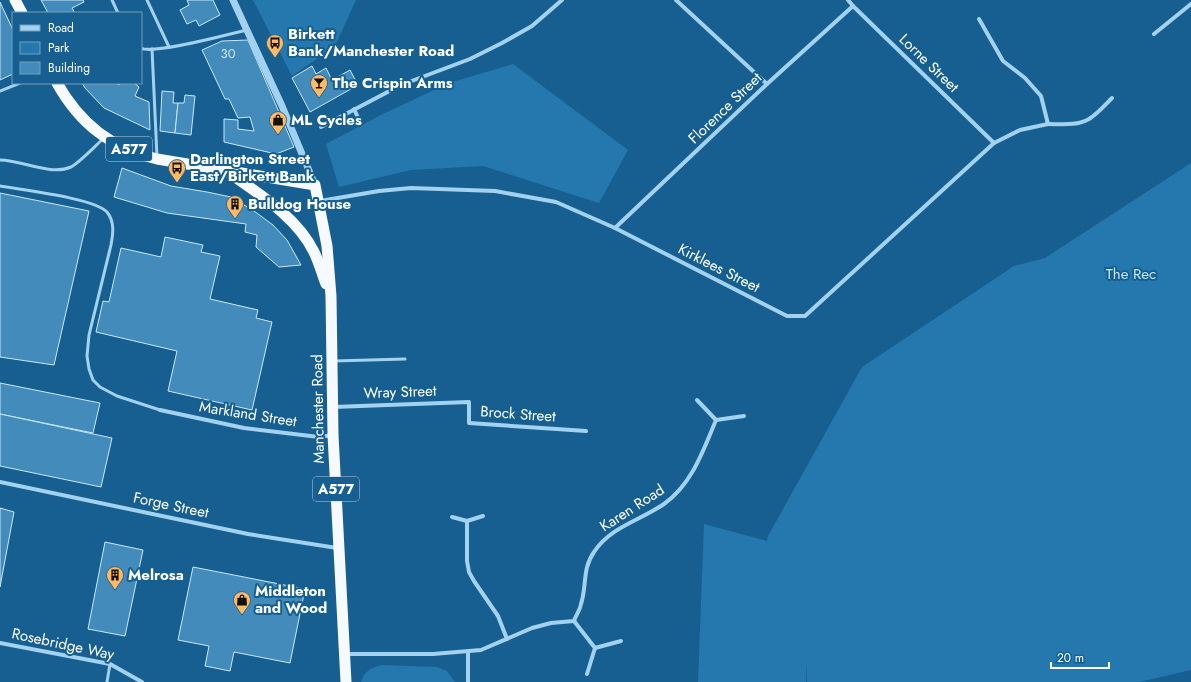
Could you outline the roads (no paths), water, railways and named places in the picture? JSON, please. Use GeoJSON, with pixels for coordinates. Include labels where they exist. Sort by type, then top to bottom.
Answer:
{"type":"FeatureCollection","features":[{"type":"Feature","properties":{"kind":"highway"},"geometry":{"type":"LineString","coordinates":[[16,0],[22,12]]}},
{"type":"Feature","properties":{"kind":"highway","name":"A577"},"geometry":{"type":"LineString","coordinates":[[58,84],[72,107],[94,130],[141,155],[157,159],[315,185]]}},
{"type":"Feature","properties":{"kind":"highway"},"geometry":{"type":"LineString","coordinates":[[226,170],[272,204],[297,227],[313,252],[331,296]]}},
{"type":"Feature","properties":{"kind":"highway","name":"Manchester Road"},"geometry":{"type":"LineString","coordinates":[[315,185],[327,246],[331,296],[333,435],[346,682]]}},
{"type":"Feature","properties":{"kind":"street"},"geometry":{"type":"LineString","coordinates":[[233,0],[282,106],[315,185]]}},
{"type":"Feature","properties":{"kind":"street"},"geometry":{"type":"LineString","coordinates":[[321,127],[401,85],[470,59],[502,44],[532,26],[562,0]]}},
{"type":"Feature","properties":{"kind":"street"},"geometry":{"type":"LineString","coordinates":[[676,0],[767,84]]}},
{"type":"Feature","properties":{"kind":"street","name":"Lorne Street"},"geometry":{"type":"LineString","coordinates":[[848,0],[994,143]]}},
{"type":"Feature","properties":{"kind":"street"},"geometry":{"type":"LineString","coordinates":[[1154,34],[1191,4]]}},
{"type":"Feature","properties":{"kind":"street","name":"Florence Street"},"geometry":{"type":"LineString","coordinates":[[615,228],[767,84],[853,6]]}},
{"type":"Feature","properties":{"kind":"street"},"geometry":{"type":"LineString","coordinates":[[979,19],[1003,61],[1025,78],[1041,96],[1048,124]]}},
{"type":"Feature","properties":{"kind":"street","name":"Kirklees Street"},"geometry":{"type":"LineString","coordinates":[[319,201],[379,191],[426,188],[495,191],[556,202],[615,228],[787,316],[805,316],[994,143],[1020,130],[1048,124],[1066,124],[1090,119],[1112,98]]}},
{"type":"Feature","properties":{"kind":"street"},"geometry":{"type":"LineString","coordinates":[[354,109],[360,122]]}},
{"type":"Feature","properties":{"kind":"street"},"geometry":{"type":"LineString","coordinates":[[696,400],[716,420],[744,416]]}},
{"type":"Feature","properties":{"kind":"street","name":"Wray Street"},"geometry":{"type":"LineString","coordinates":[[332,407],[469,402]]}},
{"type":"Feature","properties":{"kind":"street","name":"Brock Street"},"geometry":{"type":"LineString","coordinates":[[469,402],[469,423],[586,431]]}},
{"type":"Feature","properties":{"kind":"street","name":"Markland Street"},"geometry":{"type":"LineString","coordinates":[[160,410],[244,428],[320,436],[333,435]]}},
{"type":"Feature","properties":{"kind":"street","name":"Karen Road"},"geometry":{"type":"LineString","coordinates":[[574,621],[582,604],[586,567],[594,551],[606,538],[621,527],[663,504],[679,490],[692,474],[716,420]]}},
{"type":"Feature","properties":{"kind":"street","name":"Forge Street"},"geometry":{"type":"LineString","coordinates":[[0,482],[248,534],[338,548]]}},
{"type":"Feature","properties":{"kind":"street"},"geometry":{"type":"LineString","coordinates":[[452,517],[467,521],[483,516]]}},
{"type":"Feature","properties":{"kind":"street"},"geometry":{"type":"LineString","coordinates":[[467,521],[467,561],[469,572],[498,616],[507,639]]}},
{"type":"Feature","properties":{"kind":"street"},"geometry":{"type":"LineString","coordinates":[[345,654],[433,654],[468,652],[481,650],[532,628],[551,623],[574,621],[595,648]]}},
{"type":"Feature","properties":{"kind":"street"},"geometry":{"type":"LineString","coordinates":[[595,648],[621,641]]}},
{"type":"Feature","properties":{"kind":"street","name":"Rosebridge Way"},"geometry":{"type":"LineString","coordinates":[[0,643],[110,664],[142,682]]}},
{"type":"Feature","properties":{"kind":"street"},"geometry":{"type":"LineString","coordinates":[[587,674],[595,648]]}},
{"type":"Feature","properties":{"kind":"street"},"geometry":{"type":"LineString","coordinates":[[468,652],[468,682]]}},
{"type":"Feature","properties":{"kind":"lane"},"geometry":{"type":"LineString","coordinates":[[112,0],[118,12]]}},
{"type":"Feature","properties":{"kind":"lane"},"geometry":{"type":"LineString","coordinates":[[147,0],[169,47]]}},
{"type":"Feature","properties":{"kind":"lane"},"geometry":{"type":"LineString","coordinates":[[142,48],[152,49],[185,45],[247,30]]}},
{"type":"Feature","properties":{"kind":"lane"},"geometry":{"type":"LineString","coordinates":[[152,49],[157,159]]}},
{"type":"Feature","properties":{"kind":"lane"},"geometry":{"type":"LineString","coordinates":[[0,91],[18,84]]}},
{"type":"Feature","properties":{"kind":"lane"},"geometry":{"type":"LineString","coordinates":[[0,160],[8,160],[50,170],[62,169],[72,166],[105,137]]}},
{"type":"Feature","properties":{"kind":"lane"},"geometry":{"type":"LineString","coordinates":[[0,186],[85,201],[100,207],[108,213],[112,221],[113,230],[111,245],[90,336],[87,356],[89,369],[93,380],[100,387],[117,396],[160,410]]}},
{"type":"Feature","properties":{"kind":"lane"},"geometry":{"type":"LineString","coordinates":[[332,362],[405,359]]}},
{"type":"Feature","properties":{"kind":"lane"},"geometry":{"type":"LineString","coordinates":[[107,682],[110,664]]}},
{"type":"Feature","properties":{"kind":"place","name":"Birkett Bank/Manchester Road"},"geometry":{"type":"Point","coordinates":[275,58]}},
{"type":"Feature","properties":{"kind":"place","name":"The Crispin Arms"},"geometry":{"type":"Point","coordinates":[319,98]}},
{"type":"Feature","properties":{"kind":"place","name":"ML Cycles"},"geometry":{"type":"Point","coordinates":[278,135]}},
{"type":"Feature","properties":{"kind":"place","name":"Darlington Street East/Birkett Bank"},"geometry":{"type":"Point","coordinates":[177,183]}},
{"type":"Feature","properties":{"kind":"place","name":"Bulldog House"},"geometry":{"type":"Point","coordinates":[235,219]}},
{"type":"Feature","properties":{"kind":"place","name":"Melrosa"},"geometry":{"type":"Point","coordinates":[115,590]}},
{"type":"Feature","properties":{"kind":"place","name":"Middleton and Wood"},"geometry":{"type":"Point","coordinates":[242,615]}},
{"type":"Feature","properties":{"kind":"park label","name":"The Rec"},"geometry":{"type":"Point","coordinates":[1131,274]}}]}
